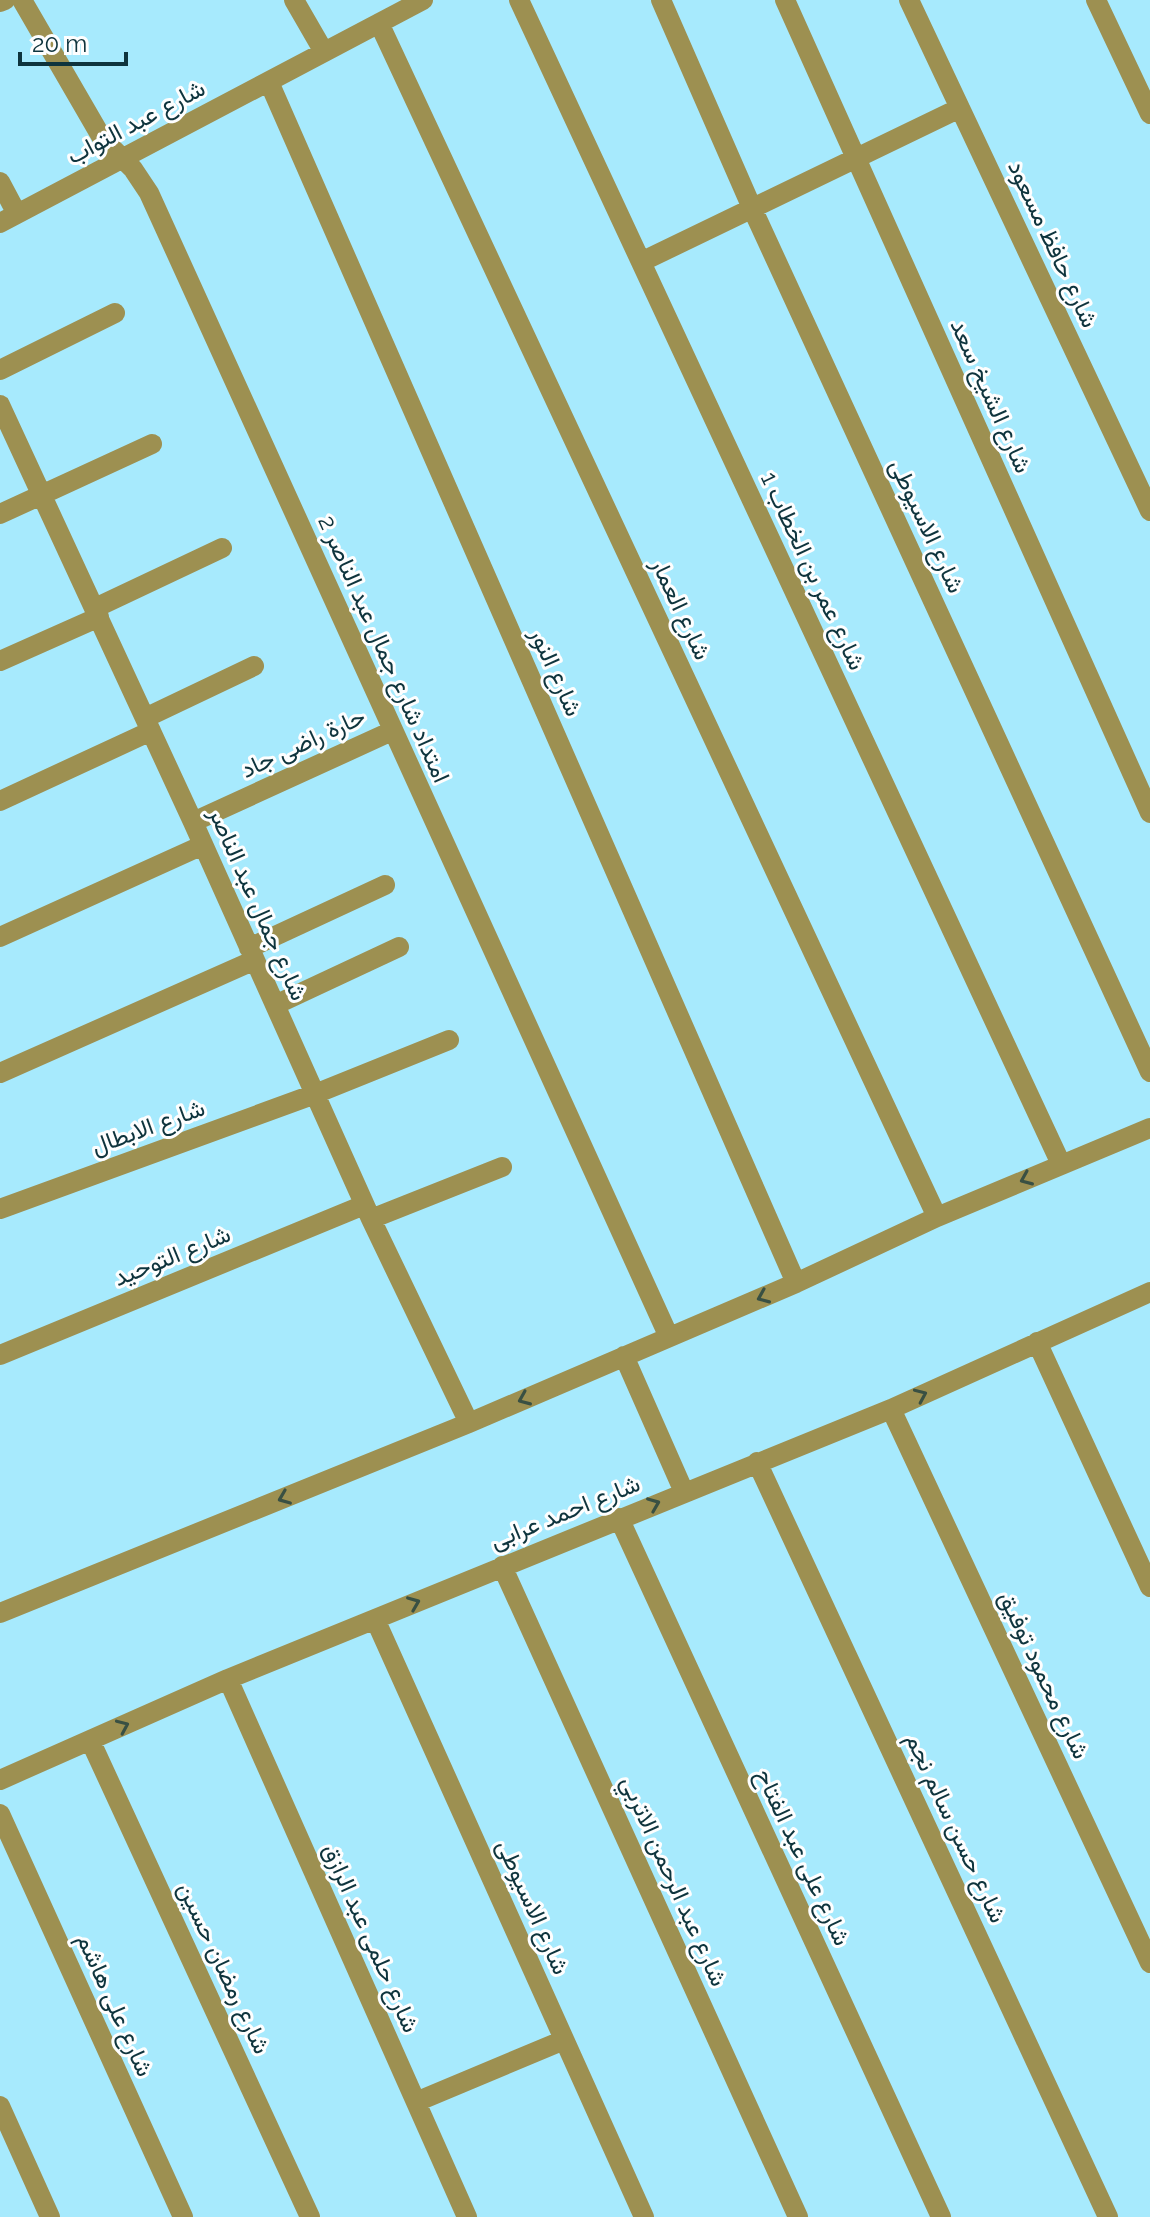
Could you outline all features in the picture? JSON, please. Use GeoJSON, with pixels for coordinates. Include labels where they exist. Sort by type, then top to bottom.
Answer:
{"type":"FeatureCollection","features":[{"type":"Feature","properties":{"kind":"street","name":"امتداد شارع جمال عبد الناصر 2"},"geometry":{"type":"LineString","coordinates":[[22,0],[94,125],[111,149],[133,169],[149,193],[669,1337]]}},
{"type":"Feature","properties":{"kind":"street"},"geometry":{"type":"LineString","coordinates":[[294,0],[324,52]]}},
{"type":"Feature","properties":{"kind":"street","name":"شارع عبد التواب"},"geometry":{"type":"LineString","coordinates":[[8,218],[423,0]]}},
{"type":"Feature","properties":{"kind":"street","name":"شارع عمر بن الخطاب 1"},"geometry":{"type":"LineString","coordinates":[[519,0],[1061,1164]]}},
{"type":"Feature","properties":{"kind":"street","name":"شارع الاسيوطى"},"geometry":{"type":"LineString","coordinates":[[661,0],[752,208],[1150,1072]]}},
{"type":"Feature","properties":{"kind":"street","name":"شارع الشيخ سعد"},"geometry":{"type":"LineString","coordinates":[[785,0],[1150,813]]}},
{"type":"Feature","properties":{"kind":"street","name":"شارع حافظ مسعود"},"geometry":{"type":"LineString","coordinates":[[909,0],[1150,511]]}},
{"type":"Feature","properties":{"kind":"street"},"geometry":{"type":"LineString","coordinates":[[1096,0],[1150,114]]}},
{"type":"Feature","properties":{"kind":"street","name":"شارع العمار"},"geometry":{"type":"LineString","coordinates":[[379,23],[937,1217]]}},
{"type":"Feature","properties":{"kind":"street","name":"شارع النور"},"geometry":{"type":"LineString","coordinates":[[269,82],[796,1283]]}},
{"type":"Feature","properties":{"kind":"street"},"geometry":{"type":"LineString","coordinates":[[641,262],[960,108]]}},
{"type":"Feature","properties":{"kind":"street"},"geometry":{"type":"LineString","coordinates":[[0,182],[8,218]]}},
{"type":"Feature","properties":{"kind":"street"},"geometry":{"type":"LineString","coordinates":[[0,370],[115,313]]}},
{"type":"Feature","properties":{"kind":"street","name":"شارع جمال عبد الناصر"},"geometry":{"type":"LineString","coordinates":[[0,405],[193,822],[368,1212],[469,1423]]}},
{"type":"Feature","properties":{"kind":"street"},"geometry":{"type":"LineString","coordinates":[[0,514],[152,444]]}},
{"type":"Feature","properties":{"kind":"street"},"geometry":{"type":"LineString","coordinates":[[0,661],[222,548]]}},
{"type":"Feature","properties":{"kind":"street"},"geometry":{"type":"LineString","coordinates":[[0,801],[254,666]]}},
{"type":"Feature","properties":{"kind":"street","name":"حارة راضى جاد"},"geometry":{"type":"LineString","coordinates":[[193,822],[392,731]]}},
{"type":"Feature","properties":{"kind":"street"},"geometry":{"type":"LineString","coordinates":[[0,937],[203,845]]}},
{"type":"Feature","properties":{"kind":"street"},"geometry":{"type":"LineString","coordinates":[[0,1073],[252,954],[385,885]]}},
{"type":"Feature","properties":{"kind":"street"},"geometry":{"type":"LineString","coordinates":[[275,1005],[399,947]]}},
{"type":"Feature","properties":{"kind":"street","name":"شارع الابطال"},"geometry":{"type":"LineString","coordinates":[[0,1209],[315,1094],[449,1040]]}},
{"type":"Feature","properties":{"kind":"street"},"geometry":{"type":"LineString","coordinates":[[0,1613],[469,1423],[796,1283],[937,1217],[1150,1128]]}},
{"type":"Feature","properties":{"kind":"street","name":"شارع التوحيد"},"geometry":{"type":"LineString","coordinates":[[0,1355],[368,1212],[502,1167]]}},
{"type":"Feature","properties":{"kind":"street","name":"شارع احمد عرابى"},"geometry":{"type":"LineString","coordinates":[[0,1780],[228,1679],[891,1409],[1150,1292]]}},
{"type":"Feature","properties":{"kind":"street"},"geometry":{"type":"LineString","coordinates":[[1037,1342],[1150,1587]]}},
{"type":"Feature","properties":{"kind":"street"},"geometry":{"type":"LineString","coordinates":[[624,1356],[684,1492]]}},
{"type":"Feature","properties":{"kind":"street","name":"شارع محمود توفيق"},"geometry":{"type":"LineString","coordinates":[[891,1409],[1150,1963]]}},
{"type":"Feature","properties":{"kind":"street","name":"شارع حسن سالم نجم"},"geometry":{"type":"LineString","coordinates":[[757,1462],[1108,2217]]}},
{"type":"Feature","properties":{"kind":"street","name":"شارع على عبد الفتاح"},"geometry":{"type":"LineString","coordinates":[[619,1518],[941,2217]]}},
{"type":"Feature","properties":{"kind":"street","name":"شارع عبد الرحمن الاتربي"},"geometry":{"type":"LineString","coordinates":[[502,1566],[798,2217]]}},
{"type":"Feature","properties":{"kind":"street","name":"شارع الاسيوطى"},"geometry":{"type":"LineString","coordinates":[[375,1619],[644,2217]]}},
{"type":"Feature","properties":{"kind":"street","name":"شارع حلمى عبد الرازق"},"geometry":{"type":"LineString","coordinates":[[228,1679],[467,2217]]}},
{"type":"Feature","properties":{"kind":"street","name":"شارع رمضان حسين"},"geometry":{"type":"LineString","coordinates":[[90,1740],[310,2217]]}},
{"type":"Feature","properties":{"kind":"street","name":"شارع على هاشم"},"geometry":{"type":"LineString","coordinates":[[0,1814],[183,2217]]}},
{"type":"Feature","properties":{"kind":"street"},"geometry":{"type":"LineString","coordinates":[[416,2102],[564,2040]]}},
{"type":"Feature","properties":{"kind":"street"},"geometry":{"type":"LineString","coordinates":[[0,2106],[50,2217]]}}]}
